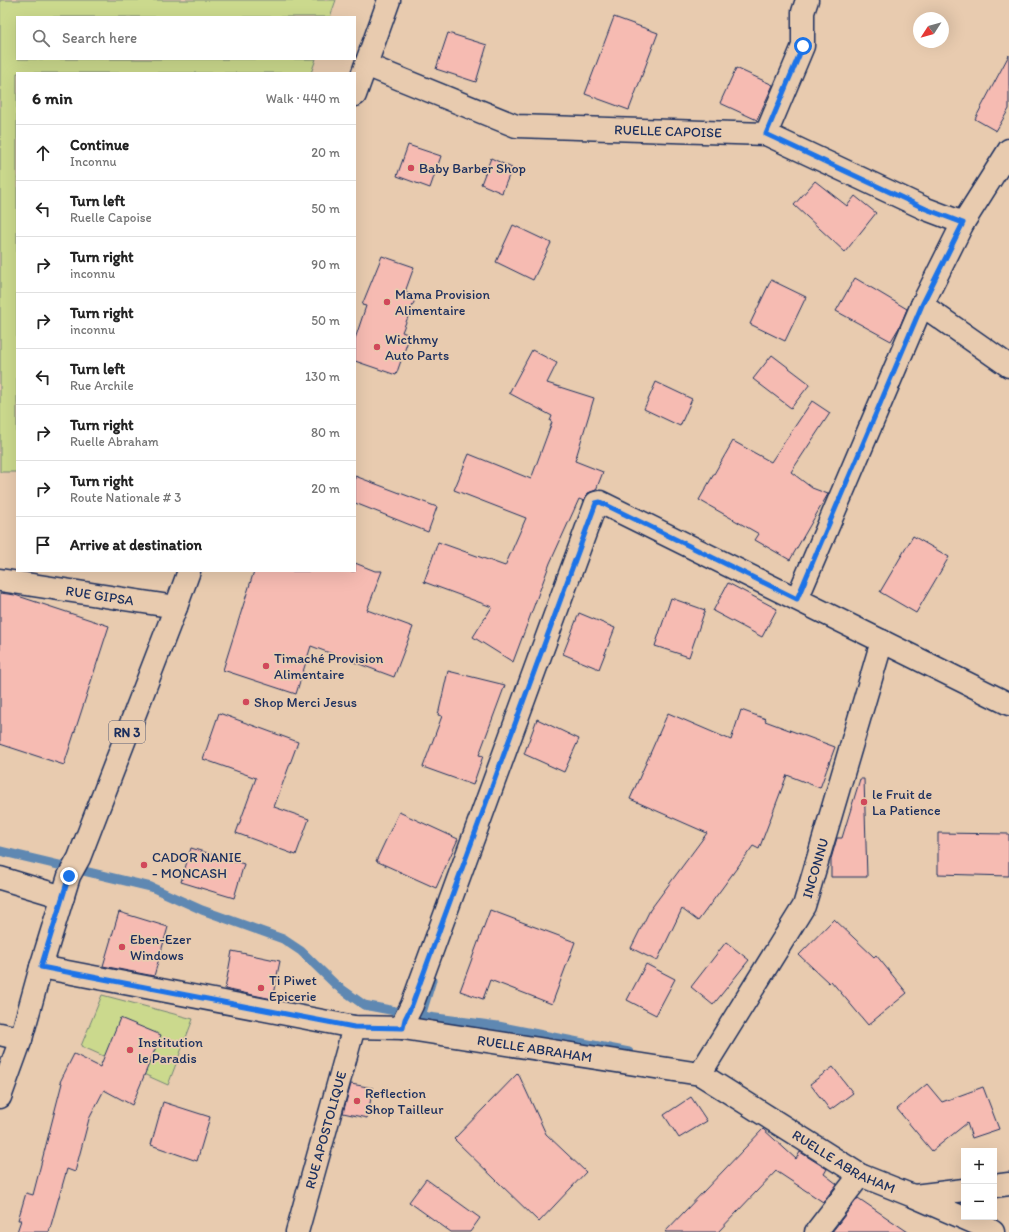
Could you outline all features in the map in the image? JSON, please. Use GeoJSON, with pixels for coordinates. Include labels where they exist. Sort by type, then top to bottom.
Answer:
{"type":"FeatureCollection","features":[{"type":"Feature","properties":{"kind":"street"},"geometry":{"type":"LineString","coordinates":[[356,92],[389,0]]}},
{"type":"Feature","properties":{"kind":"street"},"geometry":{"type":"LineString","coordinates":[[766,134],[803,46],[803,12],[807,0]]}},
{"type":"Feature","properties":{"kind":"street","name":"RUELLE CAPOISE"},"geometry":{"type":"LineString","coordinates":[[366,65],[516,126],[766,134],[926,209],[963,223]]}},
{"type":"Feature","properties":{"kind":"street"},"geometry":{"type":"LineString","coordinates":[[797,599],[922,305],[963,223],[1009,150]]}},
{"type":"Feature","properties":{"kind":"street"},"geometry":{"type":"LineString","coordinates":[[922,305],[1009,366]]}},
{"type":"Feature","properties":{"kind":"street"},"geometry":{"type":"LineString","coordinates":[[407,1017],[596,503],[600,502],[1009,704]]}},
{"type":"Feature","properties":{"kind":"street","name":"RN 3"},"geometry":{"type":"LineString","coordinates":[[0,1097],[21,1040],[62,897],[176,607],[188,572]]}},
{"type":"Feature","properties":{"kind":"street","name":"RUE GIPSA"},"geometry":{"type":"LineString","coordinates":[[0,580],[176,607]]}},
{"type":"Feature","properties":{"kind":"street","name":"INCONNU"},"geometry":{"type":"LineString","coordinates":[[700,1074],[804,906],[882,641]]}},
{"type":"Feature","properties":{"kind":"street"},"geometry":{"type":"LineString","coordinates":[[0,878],[62,897]]}},
{"type":"Feature","properties":{"kind":"street","name":"RUELLE ABRAHAM"},"geometry":{"type":"LineString","coordinates":[[41,967],[354,1027],[407,1017],[700,1074],[860,1175],[914,1196],[993,1232]]}},
{"type":"Feature","properties":{"kind":"street","name":"RUE APOSTOLIQUE"},"geometry":{"type":"LineString","coordinates":[[297,1232],[354,1027]]}},
{"type":"Feature","properties":{"kind":"street"},"geometry":{"type":"LineString","coordinates":[[0,1034],[21,1040]]}},
{"type":"Feature","properties":{"kind":"street"},"geometry":{"type":"LineString","coordinates":[[816,1232],[860,1175]]}},
{"type":"Feature","properties":{"kind":"street"},"geometry":{"type":"LineString","coordinates":[[997,1186],[1009,1184]]}},
{"type":"Feature","properties":{"kind":"street"},"geometry":{"type":"LineString","coordinates":[[914,1196],[961,1190]]}},
{"type":"Feature","properties":{"kind":"green space"},"geometry":{"type":"Polygon","coordinates":[[[0,0],[336,0],[330,16],[16,16],[16,60],[316,60],[311,72],[16,72],[16,472],[0,472],[0,0]]]}},
{"type":"Feature","properties":{"kind":"green space"},"geometry":{"type":"Polygon","coordinates":[[[102,995],[193,1019],[168,1085],[81,1046],[102,995]]]}},
{"type":"Feature","properties":{"kind":"building"},"geometry":{"type":"Polygon","coordinates":[[[614,17],[658,33],[629,110],[585,94],[614,17]]]}},
{"type":"Feature","properties":{"kind":"building"},"geometry":{"type":"Polygon","coordinates":[[[448,33],[487,45],[476,82],[436,69],[448,33]]]}},
{"type":"Feature","properties":{"kind":"building"},"geometry":{"type":"Polygon","coordinates":[[[1009,55],[1009,109],[996,131],[975,119],[1009,55]]]}},
{"type":"Feature","properties":{"kind":"building"},"geometry":{"type":"Polygon","coordinates":[[[736,68],[773,85],[757,120],[720,103],[736,68]]]}},
{"type":"Feature","properties":{"kind":"building"},"geometry":{"type":"Polygon","coordinates":[[[408,145],[441,156],[430,188],[397,176],[408,145]]]}},
{"type":"Feature","properties":{"kind":"building"},"geometry":{"type":"Polygon","coordinates":[[[491,158],[512,168],[502,193],[481,184],[491,158]]]}},
{"type":"Feature","properties":{"kind":"building"},"geometry":{"type":"Polygon","coordinates":[[[815,181],[847,206],[855,196],[876,213],[845,252],[794,205],[815,181]]]}},
{"type":"Feature","properties":{"kind":"building"},"geometry":{"type":"Polygon","coordinates":[[[513,225],[551,243],[533,280],[496,262],[513,225]]]}},
{"type":"Feature","properties":{"kind":"building"},"geometry":{"type":"Polygon","coordinates":[[[382,256],[414,267],[405,292],[416,297],[402,332],[410,335],[396,375],[356,361],[356,336],[366,306],[362,305],[382,256]]]}},
{"type":"Feature","properties":{"kind":"building"},"geometry":{"type":"Polygon","coordinates":[[[855,278],[907,309],[900,326],[891,341],[836,311],[855,278]]]}},
{"type":"Feature","properties":{"kind":"building"},"geometry":{"type":"Polygon","coordinates":[[[771,280],[806,297],[785,341],[750,324],[771,280]]]}},
{"type":"Feature","properties":{"kind":"building"},"geometry":{"type":"Polygon","coordinates":[[[532,350],[557,363],[547,383],[594,398],[575,461],[603,472],[596,490],[588,493],[584,501],[579,499],[550,563],[513,662],[473,637],[492,607],[424,582],[438,542],[505,566],[526,518],[454,490],[469,454],[531,479],[552,422],[550,421],[552,416],[509,393],[532,350]]]}},
{"type":"Feature","properties":{"kind":"building"},"geometry":{"type":"Polygon","coordinates":[[[772,355],[810,384],[791,408],[753,379],[772,355]]]}},
{"type":"Feature","properties":{"kind":"building"},"geometry":{"type":"Polygon","coordinates":[[[656,382],[692,399],[680,426],[644,409],[656,382]]]}},
{"type":"Feature","properties":{"kind":"building"},"geometry":{"type":"Polygon","coordinates":[[[812,401],[830,413],[791,472],[812,488],[828,494],[790,560],[755,540],[759,534],[699,500],[733,441],[771,462],[812,401]]]}},
{"type":"Feature","properties":{"kind":"building"},"geometry":{"type":"Polygon","coordinates":[[[356,476],[437,507],[428,532],[356,503],[356,476]]]}},
{"type":"Feature","properties":{"kind":"building"},"geometry":{"type":"Polygon","coordinates":[[[913,536],[949,557],[916,613],[880,592],[913,536]]]}},
{"type":"Feature","properties":{"kind":"building"},"geometry":{"type":"Polygon","coordinates":[[[356,563],[375,571],[382,571],[367,610],[413,627],[394,677],[311,646],[296,694],[223,670],[254,572],[356,572],[356,563]]]}},
{"type":"Feature","properties":{"kind":"building"},"geometry":{"type":"Polygon","coordinates":[[[728,583],[777,609],[762,637],[713,611],[728,583]]]}},
{"type":"Feature","properties":{"kind":"building"},"geometry":{"type":"Polygon","coordinates":[[[0,593],[15,595],[109,626],[64,765],[0,744],[0,593]]]}},
{"type":"Feature","properties":{"kind":"building"},"geometry":{"type":"Polygon","coordinates":[[[671,598],[705,610],[689,657],[655,646],[671,598]]]}},
{"type":"Feature","properties":{"kind":"building"},"geometry":{"type":"Polygon","coordinates":[[[579,613],[615,628],[599,669],[563,654],[579,613]]]}},
{"type":"Feature","properties":{"kind":"building"},"geometry":{"type":"Polygon","coordinates":[[[448,671],[505,685],[479,755],[483,756],[473,785],[423,767],[442,716],[438,715],[448,671]]]}},
{"type":"Feature","properties":{"kind":"building"},"geometry":{"type":"Polygon","coordinates":[[[741,710],[766,719],[765,721],[835,747],[820,788],[787,775],[759,849],[753,846],[698,921],[682,909],[657,961],[631,948],[650,910],[707,833],[630,799],[668,713],[731,740],[741,710]]]}},
{"type":"Feature","properties":{"kind":"building"},"geometry":{"type":"Polygon","coordinates":[[[219,713],[298,742],[274,807],[309,819],[296,855],[236,833],[256,778],[203,759],[219,713]]]}},
{"type":"Feature","properties":{"kind":"building"},"geometry":{"type":"Polygon","coordinates":[[[537,719],[579,739],[564,772],[524,754],[537,719]]]}},
{"type":"Feature","properties":{"kind":"building"},"geometry":{"type":"Polygon","coordinates":[[[860,779],[864,779],[867,877],[831,877],[831,859],[837,838],[842,838],[860,779]]]}},
{"type":"Feature","properties":{"kind":"building"},"geometry":{"type":"Polygon","coordinates":[[[399,812],[458,839],[436,888],[376,861],[399,812]]]}},
{"type":"Feature","properties":{"kind":"building"},"geometry":{"type":"Polygon","coordinates":[[[938,833],[1009,834],[1009,876],[938,874],[938,833]]]}},
{"type":"Feature","properties":{"kind":"building"},"geometry":{"type":"Polygon","coordinates":[[[191,848],[244,864],[234,898],[181,882],[191,848]]]}},
{"type":"Feature","properties":{"kind":"building"},"geometry":{"type":"Polygon","coordinates":[[[490,910],[575,942],[552,1004],[490,980],[483,999],[460,991],[490,910]]]}},
{"type":"Feature","properties":{"kind":"building"},"geometry":{"type":"Polygon","coordinates":[[[119,912],[168,927],[154,976],[103,966],[119,912]]]}},
{"type":"Feature","properties":{"kind":"building"},"geometry":{"type":"Polygon","coordinates":[[[834,919],[874,957],[876,955],[907,993],[868,1025],[831,981],[829,983],[799,955],[834,919]]]}},
{"type":"Feature","properties":{"kind":"building"},"geometry":{"type":"Polygon","coordinates":[[[726,942],[749,960],[713,1005],[691,987],[726,942]]]}},
{"type":"Feature","properties":{"kind":"building"},"geometry":{"type":"Polygon","coordinates":[[[232,951],[280,961],[272,999],[225,989],[232,951]]]}},
{"type":"Feature","properties":{"kind":"building"},"geometry":{"type":"Polygon","coordinates":[[[646,964],[675,979],[656,1015],[627,1000],[646,964]]]}},
{"type":"Feature","properties":{"kind":"building"},"geometry":{"type":"Polygon","coordinates":[[[120,1018],[161,1035],[132,1105],[104,1090],[89,1119],[75,1172],[67,1169],[49,1232],[17,1232],[21,1220],[18,1220],[26,1193],[33,1195],[62,1083],[60,1082],[74,1054],[100,1067],[120,1018]]]}},
{"type":"Feature","properties":{"kind":"building"},"geometry":{"type":"Polygon","coordinates":[[[833,1067],[853,1093],[830,1110],[810,1084],[833,1067]]]}},
{"type":"Feature","properties":{"kind":"building"},"geometry":{"type":"Polygon","coordinates":[[[518,1073],[546,1134],[586,1172],[539,1222],[454,1139],[518,1073]]]}},
{"type":"Feature","properties":{"kind":"building"},"geometry":{"type":"Polygon","coordinates":[[[351,1084],[373,1088],[367,1118],[343,1113],[351,1084]]]}},
{"type":"Feature","properties":{"kind":"building"},"geometry":{"type":"Polygon","coordinates":[[[927,1084],[942,1102],[983,1087],[999,1129],[972,1138],[967,1123],[932,1151],[897,1109],[927,1084]]]}},
{"type":"Feature","properties":{"kind":"building"},"geometry":{"type":"Polygon","coordinates":[[[691,1097],[707,1121],[679,1138],[664,1115],[691,1097]]]}},
{"type":"Feature","properties":{"kind":"building"},"geometry":{"type":"Polygon","coordinates":[[[163,1102],[210,1117],[197,1161],[151,1145],[163,1102]]]}},
{"type":"Feature","properties":{"kind":"building"},"geometry":{"type":"Polygon","coordinates":[[[763,1129],[796,1159],[800,1152],[827,1169],[824,1174],[837,1184],[823,1202],[776,1171],[718,1232],[665,1232],[763,1129]]]}},
{"type":"Feature","properties":{"kind":"building"},"geometry":{"type":"Polygon","coordinates":[[[426,1179],[480,1218],[470,1232],[451,1232],[409,1202],[426,1179]]]}},
{"type":"Feature","properties":{"kind":"building"},"geometry":{"type":"Polygon","coordinates":[[[858,1198],[908,1232],[832,1232],[858,1198]]]}},
{"type":"Feature","properties":{"kind":"waterway"},"geometry":{"type":"LineString","coordinates":[[0,851],[151,887],[202,910],[283,939],[301,951],[336,985],[364,1005],[421,1016],[498,1026],[629,1052]]}},
{"type":"Feature","properties":{"kind":"waterway"},"geometry":{"type":"LineString","coordinates":[[421,1016],[432,980]]}},
{"type":"Feature","properties":{"kind":"place","name":"Baby Barber Shop"},"geometry":{"type":"Point","coordinates":[411,168]}},
{"type":"Feature","properties":{"kind":"place","name":"Mama Provision Alimentaire"},"geometry":{"type":"Point","coordinates":[387,302]}},
{"type":"Feature","properties":{"kind":"place","name":"Wicthmy Auto Parts"},"geometry":{"type":"Point","coordinates":[377,347]}},
{"type":"Feature","properties":{"kind":"place","name":"Timaché Provision Alimentaire"},"geometry":{"type":"Point","coordinates":[266,666]}},
{"type":"Feature","properties":{"kind":"place","name":"Shop Merci Jesus"},"geometry":{"type":"Point","coordinates":[246,702]}},
{"type":"Feature","properties":{"kind":"place","name":"le Fruit de La Patience"},"geometry":{"type":"Point","coordinates":[864,802]}},
{"type":"Feature","properties":{"kind":"place","name":"CADOR NANIE - MONCASH"},"geometry":{"type":"Point","coordinates":[144,865]}},
{"type":"Feature","properties":{"kind":"place","name":"Eben-Ezer Windows"},"geometry":{"type":"Point","coordinates":[122,947]}},
{"type":"Feature","properties":{"kind":"place","name":"Ti Piwet Epicerie"},"geometry":{"type":"Point","coordinates":[261,988]}},
{"type":"Feature","properties":{"kind":"place","name":"Institution le Paradis"},"geometry":{"type":"Point","coordinates":[130,1050]}},
{"type":"Feature","properties":{"kind":"place","name":"Reflection Shop Tailleur"},"geometry":{"type":"Point","coordinates":[357,1101]}},
{"type":"Feature","properties":{"kind":"route"},"geometry":{"type":"LineString","coordinates":[[69,876],[41,967],[354,1027],[403,1028],[405,1019],[412,1005],[596,503],[600,502],[797,599],[922,305],[963,223],[926,209],[766,134],[803,46]]}}]}
